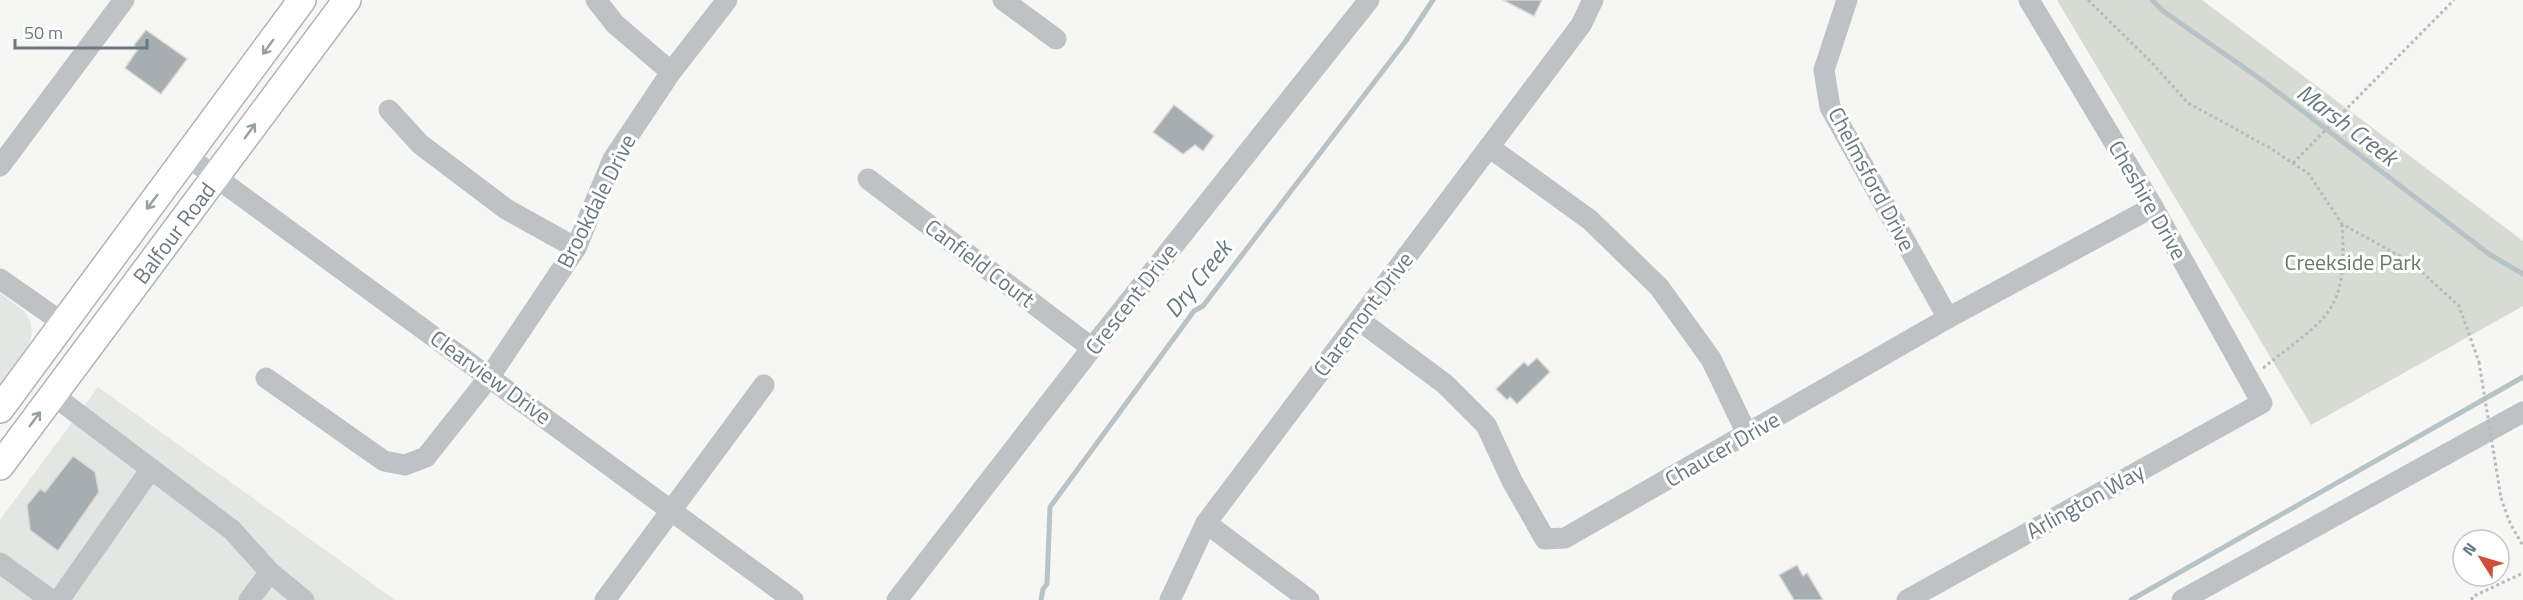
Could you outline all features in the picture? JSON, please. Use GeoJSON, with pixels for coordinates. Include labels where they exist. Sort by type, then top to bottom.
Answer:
{"type":"FeatureCollection","features":[{"type":"Feature","properties":{"kind":"main road","name":"Balfour Road"},"geometry":{"type":"LineString","coordinates":[[0,409],[302,0]]}},
{"type":"Feature","properties":{"kind":"main road","name":"Balfour Road"},"geometry":{"type":"LineString","coordinates":[[0,466],[347,0]]}},
{"type":"Feature","properties":{"kind":"street"},"geometry":{"type":"LineString","coordinates":[[0,166],[124,0]]}},
{"type":"Feature","properties":{"kind":"street"},"geometry":{"type":"LineString","coordinates":[[596,0],[615,24],[671,72]]}},
{"type":"Feature","properties":{"kind":"street","name":"Brookdale Drive"},"geometry":{"type":"LineString","coordinates":[[266,378],[384,461],[405,465],[426,457],[490,376],[576,248],[613,159],[671,72],[727,0]]}},
{"type":"Feature","properties":{"kind":"street"},"geometry":{"type":"LineString","coordinates":[[1003,0],[1056,39]]}},
{"type":"Feature","properties":{"kind":"street","name":"Crescent Drive"},"geometry":{"type":"LineString","coordinates":[[897,600],[1092,348],[1369,0]]}},
{"type":"Feature","properties":{"kind":"street","name":"Claremont Drive"},"geometry":{"type":"LineString","coordinates":[[1170,600],[1206,523],[1581,25],[1593,0]]}},
{"type":"Feature","properties":{"kind":"street","name":"Chelmsford Drive"},"geometry":{"type":"LineString","coordinates":[[1846,0],[1824,70],[1830,107],[1948,318]]}},
{"type":"Feature","properties":{"kind":"street","name":"Cheshire Drive"},"geometry":{"type":"LineString","coordinates":[[2029,0],[2153,207],[2262,403]]}},
{"type":"Feature","properties":{"kind":"street"},"geometry":{"type":"LineString","coordinates":[[389,110],[420,144],[506,209],[576,248]]}},
{"type":"Feature","properties":{"kind":"street"},"geometry":{"type":"LineString","coordinates":[[1489,147],[1590,220],[1659,287],[1711,359],[1747,434]]}},
{"type":"Feature","properties":{"kind":"street","name":"Clearview Drive"},"geometry":{"type":"LineString","coordinates":[[187,156],[793,600]]}},
{"type":"Feature","properties":{"kind":"street","name":"Canfield Court"},"geometry":{"type":"LineString","coordinates":[[868,179],[1092,348]]}},
{"type":"Feature","properties":{"kind":"street","name":"Chaucer Drive"},"geometry":{"type":"LineString","coordinates":[[1359,320],[1444,384],[1486,425],[1512,481],[1545,538],[1565,538],[1948,318],[2153,207]]}},
{"type":"Feature","properties":{"kind":"street"},"geometry":{"type":"LineString","coordinates":[[0,279],[63,323]]}},
{"type":"Feature","properties":{"kind":"street"},"geometry":{"type":"LineString","coordinates":[[605,600],[764,385]]}},
{"type":"Feature","properties":{"kind":"street"},"geometry":{"type":"LineString","coordinates":[[53,395],[232,530],[270,572],[304,600]]}},
{"type":"Feature","properties":{"kind":"street","name":"Arlington Way"},"geometry":{"type":"LineString","coordinates":[[1907,600],[2262,403]]}},
{"type":"Feature","properties":{"kind":"street"},"geometry":{"type":"LineString","coordinates":[[2182,600],[2523,412]]}},
{"type":"Feature","properties":{"kind":"street"},"geometry":{"type":"LineString","coordinates":[[59,600],[151,469]]}},
{"type":"Feature","properties":{"kind":"street"},"geometry":{"type":"LineString","coordinates":[[1206,523],[1309,600]]}},
{"type":"Feature","properties":{"kind":"street"},"geometry":{"type":"LineString","coordinates":[[0,564],[50,600]]}},
{"type":"Feature","properties":{"kind":"street"},"geometry":{"type":"LineString","coordinates":[[249,600],[270,572]]}},
{"type":"Feature","properties":{"kind":"path"},"geometry":{"type":"LineString","coordinates":[[2088,0],[2152,63],[2188,103],[2310,174],[2342,224],[2345,262],[2341,291],[2331,312],[2249,379]]}},
{"type":"Feature","properties":{"kind":"path"},"geometry":{"type":"LineString","coordinates":[[2293,163],[2454,0]]}},
{"type":"Feature","properties":{"kind":"path"},"geometry":{"type":"LineString","coordinates":[[2342,224],[2412,263],[2459,306],[2479,362],[2501,498],[2510,523],[2523,546]]}},
{"type":"Feature","properties":{"kind":"path"},"geometry":{"type":"LineString","coordinates":[[2472,600],[2472,597],[2523,573]]}},
{"type":"Feature","properties":{"kind":"shaded area"},"geometry":{"type":"Polygon","coordinates":[[[0,293],[23,310],[30,320],[32,334],[28,348],[0,386],[0,293]]]}},
{"type":"Feature","properties":{"kind":"shaded area"},"geometry":{"type":"Polygon","coordinates":[[[98,387],[395,600],[0,600],[0,520],[98,387]]]}},
{"type":"Feature","properties":{"kind":"green space","name":"Creekside Park"},"geometry":{"type":"Polygon","coordinates":[[[2057,0],[2202,0],[2523,241],[2523,306],[2311,425],[2057,0]]]}},
{"type":"Feature","properties":{"kind":"building"},"geometry":{"type":"Polygon","coordinates":[[[1503,0],[1542,0],[1534,16],[1503,0]]]}},
{"type":"Feature","properties":{"kind":"building"},"geometry":{"type":"Polygon","coordinates":[[[146,30],[187,59],[161,94],[125,68],[138,49],[134,45],[146,30]]]}},
{"type":"Feature","properties":{"kind":"building"},"geometry":{"type":"Polygon","coordinates":[[[1174,105],[1214,136],[1203,151],[1195,145],[1183,154],[1153,132],[1174,105]]]}},
{"type":"Feature","properties":{"kind":"building"},"geometry":{"type":"Polygon","coordinates":[[[1537,358],[1550,372],[1517,404],[1510,397],[1507,400],[1496,389],[1524,362],[1528,366],[1537,358]]]}},
{"type":"Feature","properties":{"kind":"building"},"geometry":{"type":"Polygon","coordinates":[[[73,456],[95,472],[99,492],[58,551],[30,530],[27,505],[40,489],[45,492],[73,456]]]}},
{"type":"Feature","properties":{"kind":"building"},"geometry":{"type":"Polygon","coordinates":[[[1797,565],[1803,576],[1807,573],[1823,600],[1794,600],[1779,575],[1797,565]]]}},
{"type":"Feature","properties":{"kind":"waterway","name":"Dry Creek"},"geometry":{"type":"LineString","coordinates":[[1041,600],[1043,589],[1047,584],[1050,507],[1194,311],[1203,306],[1405,42],[1433,0]]}},
{"type":"Feature","properties":{"kind":"waterway","name":"Marsh Creek"},"geometry":{"type":"LineString","coordinates":[[2152,0],[2163,11],[2266,83],[2489,254],[2523,274]]}},
{"type":"Feature","properties":{"kind":"waterway"},"geometry":{"type":"LineString","coordinates":[[2131,600],[2523,377]]}}]}
